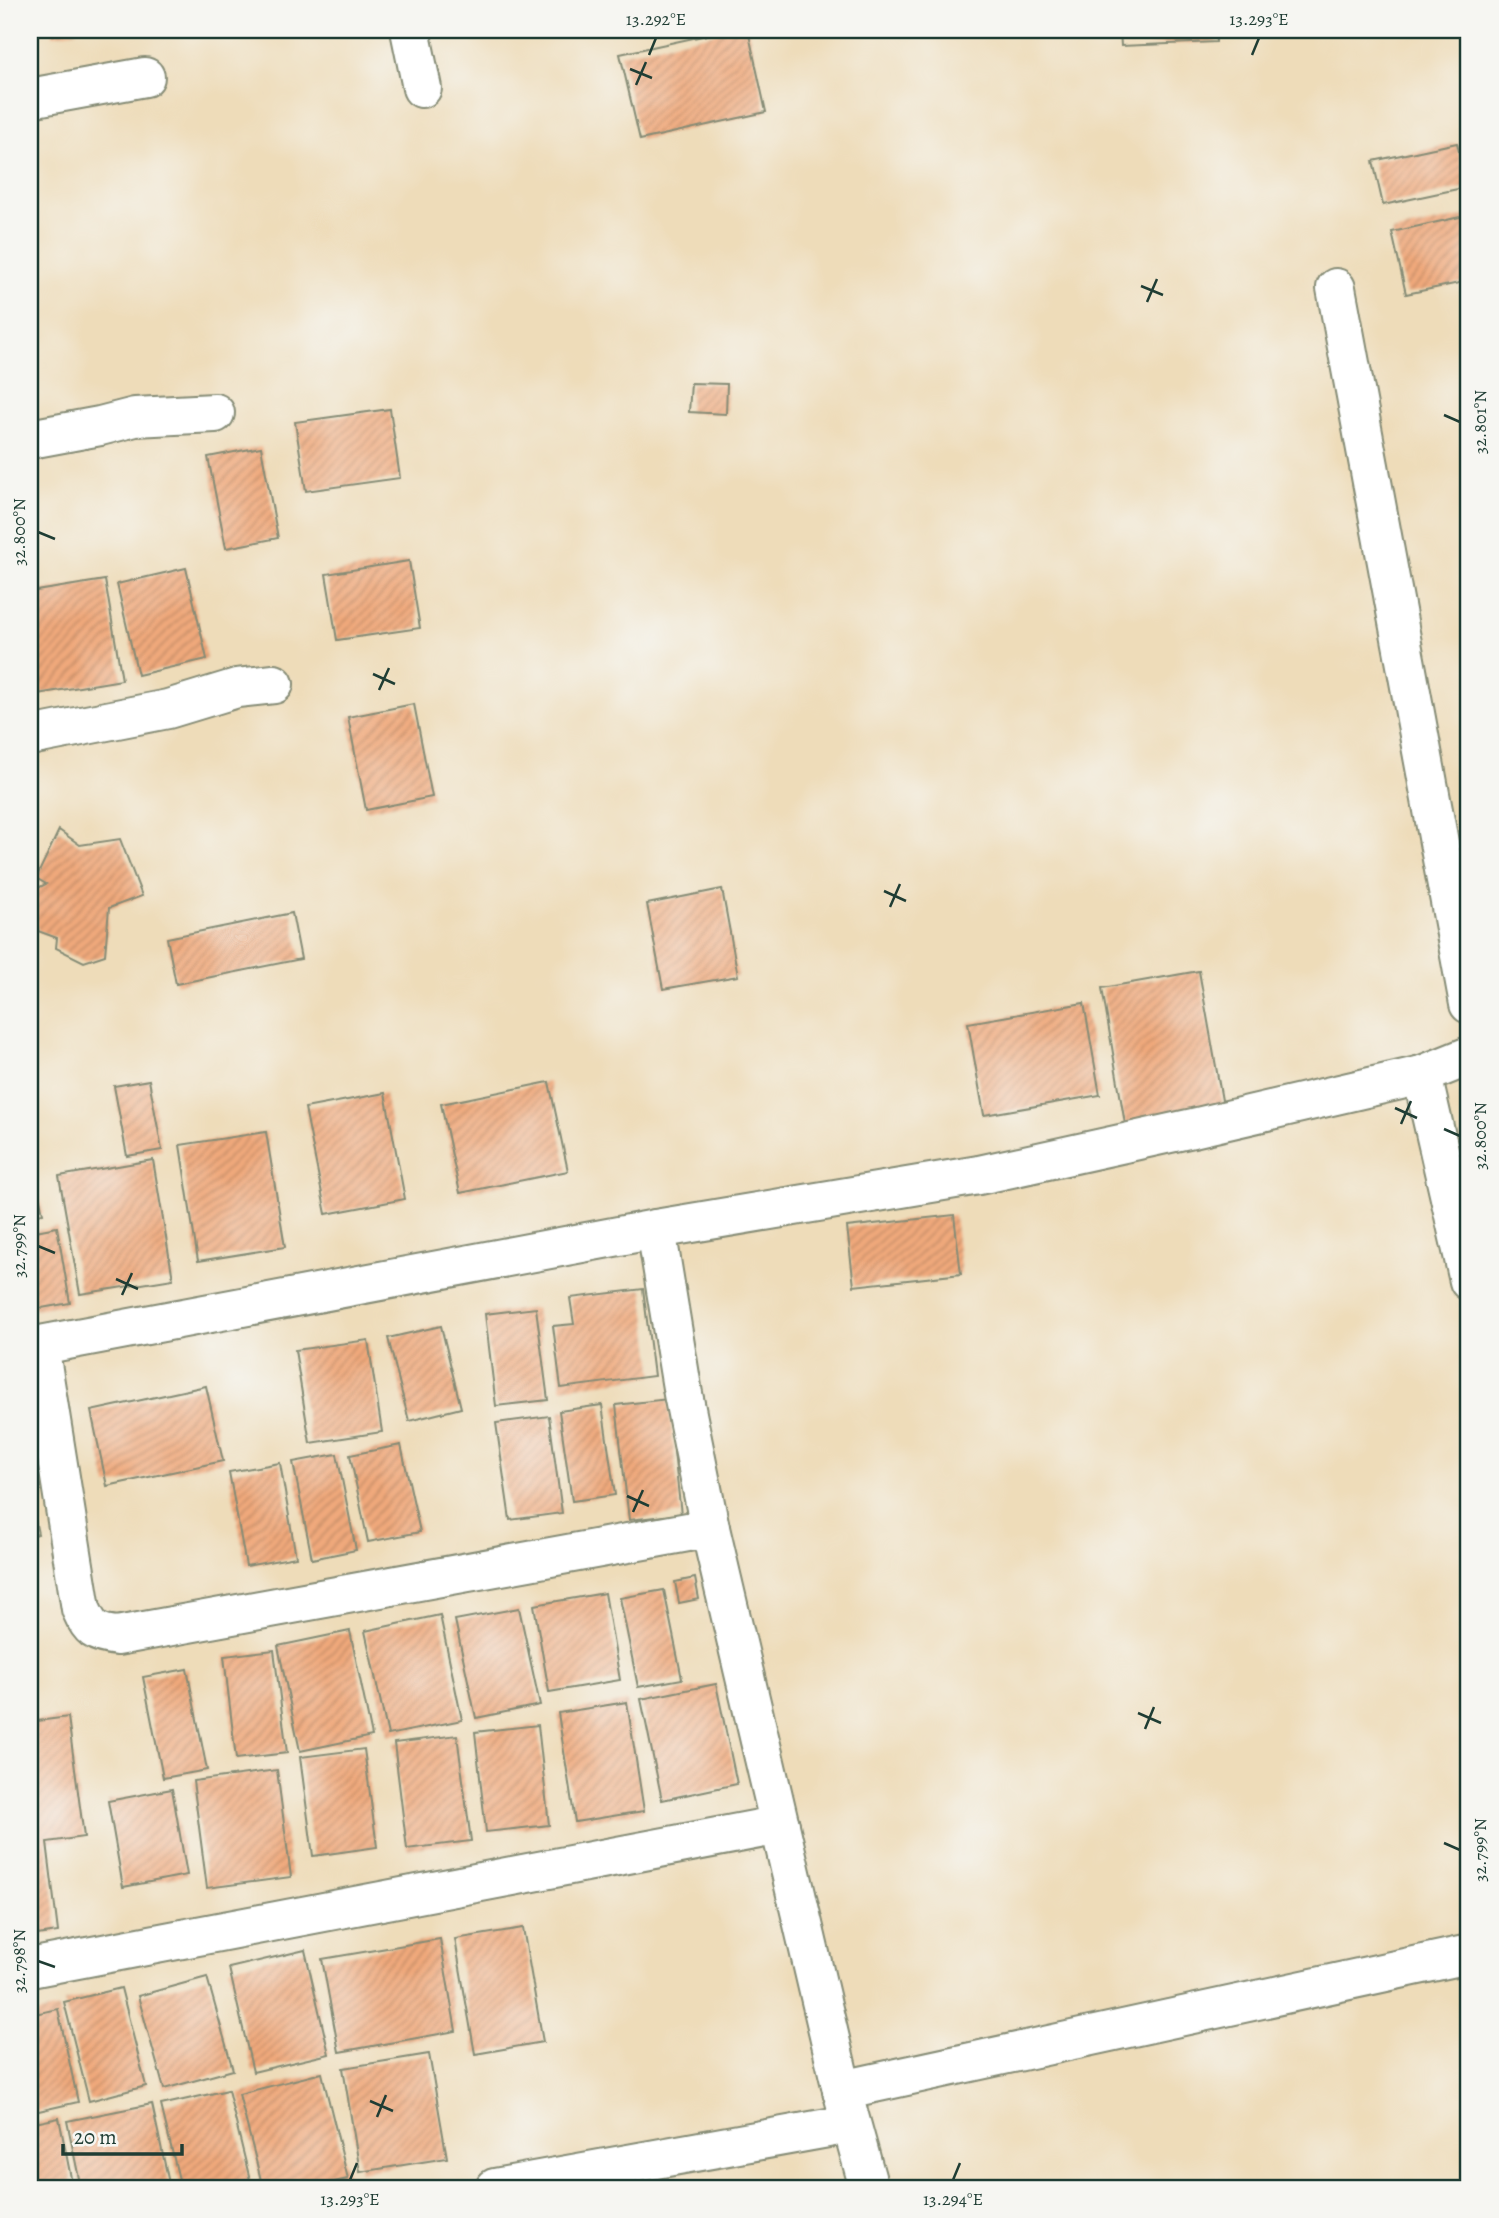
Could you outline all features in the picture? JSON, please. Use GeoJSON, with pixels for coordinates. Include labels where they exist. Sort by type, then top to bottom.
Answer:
{"type":"FeatureCollection","features":[{"type":"Feature","properties":{"kind":"street"},"geometry":{"type":"LineString","coordinates":[[410,30],[422,88]]}},
{"type":"Feature","properties":{"kind":"street"},"geometry":{"type":"LineString","coordinates":[[30,98],[145,77]]}},
{"type":"Feature","properties":{"kind":"street"},"geometry":{"type":"LineString","coordinates":[[1336,288],[1469,1004]]}},
{"type":"Feature","properties":{"kind":"street"},"geometry":{"type":"LineString","coordinates":[[30,439],[100,426],[135,416],[215,414]]}},
{"type":"Feature","properties":{"kind":"street"},"geometry":{"type":"LineString","coordinates":[[30,736],[168,709],[237,688],[274,684]]}},
{"type":"Feature","properties":{"kind":"street"},"geometry":{"type":"LineString","coordinates":[[710,1528],[117,1636],[99,1634],[87,1623],[81,1609],[34,1346],[656,1229],[979,1175],[1422,1075],[1469,1056]]}},
{"type":"Feature","properties":{"kind":"street"},"geometry":{"type":"LineString","coordinates":[[1422,1075],[1469,1282]]}},
{"type":"Feature","properties":{"kind":"street"},"geometry":{"type":"LineString","coordinates":[[656,1229],[683,1394],[710,1528],[846,2107],[869,2188]]}},
{"type":"Feature","properties":{"kind":"street"},"geometry":{"type":"LineString","coordinates":[[30,1968],[780,1825]]}},
{"type":"Feature","properties":{"kind":"street"},"geometry":{"type":"LineString","coordinates":[[495,2188],[846,2107],[1469,1954]]}},
{"type":"Feature","properties":{"kind":"building"},"geometry":{"type":"Polygon","coordinates":[[[53,30],[77,30],[77,31],[53,35],[53,30]]]}},
{"type":"Feature","properties":{"kind":"building"},"geometry":{"type":"Polygon","coordinates":[[[730,30],[748,30],[766,112],[640,140],[620,54],[730,30]]]}},
{"type":"Feature","properties":{"kind":"building"},"geometry":{"type":"Polygon","coordinates":[[[1120,30],[1216,30],[1216,42],[1121,46],[1120,30]]]}},
{"type":"Feature","properties":{"kind":"building"},"geometry":{"type":"Polygon","coordinates":[[[1457,143],[1467,187],[1383,205],[1373,161],[1457,143]]]}},
{"type":"Feature","properties":{"kind":"building"},"geometry":{"type":"Polygon","coordinates":[[[1469,215],[1469,281],[1406,294],[1392,232],[1469,215]]]}},
{"type":"Feature","properties":{"kind":"building"},"geometry":{"type":"Polygon","coordinates":[[[691,383],[727,384],[726,414],[689,412],[691,383]]]}},
{"type":"Feature","properties":{"kind":"building"},"geometry":{"type":"Polygon","coordinates":[[[390,409],[400,478],[306,491],[295,422],[390,409]]]}},
{"type":"Feature","properties":{"kind":"building"},"geometry":{"type":"Polygon","coordinates":[[[261,447],[278,538],[226,548],[208,457],[261,447]]]}},
{"type":"Feature","properties":{"kind":"building"},"geometry":{"type":"Polygon","coordinates":[[[409,561],[420,628],[337,640],[326,574],[409,561]]]}},
{"type":"Feature","properties":{"kind":"building"},"geometry":{"type":"Polygon","coordinates":[[[186,568],[207,659],[138,675],[117,584],[186,568]]]}},
{"type":"Feature","properties":{"kind":"building"},"geometry":{"type":"Polygon","coordinates":[[[105,580],[122,680],[37,694],[30,647],[30,592],[105,580]]]}},
{"type":"Feature","properties":{"kind":"building"},"geometry":{"type":"Polygon","coordinates":[[[414,704],[432,797],[366,810],[348,717],[414,704]]]}},
{"type":"Feature","properties":{"kind":"building"},"geometry":{"type":"Polygon","coordinates":[[[59,830],[80,845],[120,839],[142,896],[109,908],[105,955],[84,962],[56,948],[57,938],[38,931],[30,894],[46,884],[36,878],[59,830]]]}},
{"type":"Feature","properties":{"kind":"building"},"geometry":{"type":"Polygon","coordinates":[[[722,889],[738,976],[663,989],[647,904],[722,889]]]}},
{"type":"Feature","properties":{"kind":"building"},"geometry":{"type":"Polygon","coordinates":[[[292,913],[301,959],[176,984],[167,938],[292,913]]]}},
{"type":"Feature","properties":{"kind":"building"},"geometry":{"type":"Polygon","coordinates":[[[1199,971],[1223,1106],[1125,1124],[1102,988],[1199,971]]]}},
{"type":"Feature","properties":{"kind":"building"},"geometry":{"type":"Polygon","coordinates":[[[1084,1003],[1100,1095],[984,1115],[968,1023],[1084,1003]]]}},
{"type":"Feature","properties":{"kind":"building"},"geometry":{"type":"Polygon","coordinates":[[[149,1080],[162,1150],[127,1156],[114,1086],[149,1080]]]}},
{"type":"Feature","properties":{"kind":"building"},"geometry":{"type":"Polygon","coordinates":[[[549,1082],[568,1171],[460,1193],[441,1104],[549,1082]]]}},
{"type":"Feature","properties":{"kind":"building"},"geometry":{"type":"Polygon","coordinates":[[[30,1091],[36,1125],[30,1126],[30,1091]]]}},
{"type":"Feature","properties":{"kind":"building"},"geometry":{"type":"Polygon","coordinates":[[[385,1093],[405,1199],[326,1214],[305,1108],[385,1093]]]}},
{"type":"Feature","properties":{"kind":"building"},"geometry":{"type":"Polygon","coordinates":[[[266,1132],[285,1247],[198,1261],[180,1145],[266,1132]]]}},
{"type":"Feature","properties":{"kind":"building"},"geometry":{"type":"Polygon","coordinates":[[[30,1157],[43,1213],[30,1216],[30,1157]]]}},
{"type":"Feature","properties":{"kind":"building"},"geometry":{"type":"Polygon","coordinates":[[[153,1160],[173,1279],[80,1294],[59,1176],[153,1160]]]}},
{"type":"Feature","properties":{"kind":"building"},"geometry":{"type":"Polygon","coordinates":[[[954,1215],[961,1274],[854,1286],[847,1227],[954,1215]]]}},
{"type":"Feature","properties":{"kind":"building"},"geometry":{"type":"Polygon","coordinates":[[[57,1227],[70,1303],[30,1310],[30,1232],[57,1227]]]}},
{"type":"Feature","properties":{"kind":"building"},"geometry":{"type":"Polygon","coordinates":[[[643,1289],[654,1376],[561,1388],[553,1326],[574,1324],[570,1298],[643,1289]]]}},
{"type":"Feature","properties":{"kind":"building"},"geometry":{"type":"Polygon","coordinates":[[[536,1308],[548,1400],[496,1406],[485,1314],[536,1308]]]}},
{"type":"Feature","properties":{"kind":"building"},"geometry":{"type":"Polygon","coordinates":[[[441,1326],[461,1408],[409,1421],[388,1338],[441,1326]]]}},
{"type":"Feature","properties":{"kind":"building"},"geometry":{"type":"Polygon","coordinates":[[[368,1340],[382,1432],[310,1443],[295,1350],[368,1340]]]}},
{"type":"Feature","properties":{"kind":"building"},"geometry":{"type":"Polygon","coordinates":[[[206,1386],[223,1461],[107,1486],[91,1411],[206,1386]]]}},
{"type":"Feature","properties":{"kind":"building"},"geometry":{"type":"Polygon","coordinates":[[[668,1399],[681,1514],[629,1520],[616,1405],[668,1399]]]}},
{"type":"Feature","properties":{"kind":"building"},"geometry":{"type":"Polygon","coordinates":[[[602,1405],[615,1495],[572,1501],[559,1411],[602,1405]]]}},
{"type":"Feature","properties":{"kind":"building"},"geometry":{"type":"Polygon","coordinates":[[[549,1416],[562,1513],[510,1520],[496,1423],[549,1416]]]}},
{"type":"Feature","properties":{"kind":"building"},"geometry":{"type":"Polygon","coordinates":[[[401,1445],[420,1532],[368,1542],[350,1455],[401,1445]]]}},
{"type":"Feature","properties":{"kind":"building"},"geometry":{"type":"Polygon","coordinates":[[[337,1454],[356,1550],[312,1559],[293,1462],[337,1454]]]}},
{"type":"Feature","properties":{"kind":"building"},"geometry":{"type":"Polygon","coordinates":[[[280,1463],[296,1557],[246,1566],[229,1472],[280,1463]]]}},
{"type":"Feature","properties":{"kind":"building"},"geometry":{"type":"Polygon","coordinates":[[[30,1495],[38,1534],[30,1536],[30,1495]]]}},
{"type":"Feature","properties":{"kind":"building"},"geometry":{"type":"Polygon","coordinates":[[[695,1578],[699,1599],[679,1603],[675,1582],[695,1578]]]}},
{"type":"Feature","properties":{"kind":"building"},"geometry":{"type":"Polygon","coordinates":[[[664,1590],[682,1679],[638,1687],[620,1598],[664,1590]]]}},
{"type":"Feature","properties":{"kind":"building"},"geometry":{"type":"Polygon","coordinates":[[[605,1593],[620,1680],[549,1692],[534,1605],[605,1593]]]}},
{"type":"Feature","properties":{"kind":"building"},"geometry":{"type":"Polygon","coordinates":[[[519,1608],[540,1705],[476,1718],[455,1620],[519,1608]]]}},
{"type":"Feature","properties":{"kind":"building"},"geometry":{"type":"Polygon","coordinates":[[[440,1615],[462,1720],[388,1735],[365,1631],[440,1615]]]}},
{"type":"Feature","properties":{"kind":"building"},"geometry":{"type":"Polygon","coordinates":[[[350,1631],[372,1736],[300,1751],[278,1646],[350,1631]]]}},
{"type":"Feature","properties":{"kind":"building"},"geometry":{"type":"Polygon","coordinates":[[[274,1650],[287,1753],[236,1759],[224,1656],[274,1650]]]}},
{"type":"Feature","properties":{"kind":"building"},"geometry":{"type":"Polygon","coordinates":[[[187,1669],[207,1770],[163,1778],[143,1677],[187,1669]]]}},
{"type":"Feature","properties":{"kind":"building"},"geometry":{"type":"Polygon","coordinates":[[[716,1684],[737,1784],[662,1800],[641,1699],[716,1684]]]}},
{"type":"Feature","properties":{"kind":"building"},"geometry":{"type":"Polygon","coordinates":[[[627,1702],[644,1811],[575,1822],[558,1713],[627,1702]]]}},
{"type":"Feature","properties":{"kind":"building"},"geometry":{"type":"Polygon","coordinates":[[[68,1717],[84,1837],[47,1842],[58,1932],[30,1936],[30,1722],[68,1717]]]}},
{"type":"Feature","properties":{"kind":"building"},"geometry":{"type":"Polygon","coordinates":[[[538,1725],[549,1825],[486,1832],[475,1732],[538,1725]]]}},
{"type":"Feature","properties":{"kind":"building"},"geometry":{"type":"Polygon","coordinates":[[[457,1735],[471,1841],[407,1849],[394,1743],[457,1735]]]}},
{"type":"Feature","properties":{"kind":"building"},"geometry":{"type":"Polygon","coordinates":[[[364,1749],[377,1847],[313,1856],[300,1757],[364,1749]]]}},
{"type":"Feature","properties":{"kind":"building"},"geometry":{"type":"Polygon","coordinates":[[[277,1770],[291,1877],[207,1888],[193,1781],[277,1770]]]}},
{"type":"Feature","properties":{"kind":"building"},"geometry":{"type":"Polygon","coordinates":[[[172,1789],[187,1875],[123,1887],[108,1801],[172,1789]]]}},
{"type":"Feature","properties":{"kind":"building"},"geometry":{"type":"Polygon","coordinates":[[[523,1928],[543,2042],[475,2054],[455,1939],[523,1928]]]}},
{"type":"Feature","properties":{"kind":"building"},"geometry":{"type":"Polygon","coordinates":[[[440,1939],[456,2031],[339,2052],[322,1959],[440,1939]]]}},
{"type":"Feature","properties":{"kind":"building"},"geometry":{"type":"Polygon","coordinates":[[[305,1950],[329,2054],[253,2072],[229,1968],[305,1950]]]}},
{"type":"Feature","properties":{"kind":"building"},"geometry":{"type":"Polygon","coordinates":[[[207,1977],[233,2070],[164,2089],[138,1996],[207,1977]]]}},
{"type":"Feature","properties":{"kind":"building"},"geometry":{"type":"Polygon","coordinates":[[[121,1988],[146,2086],[89,2101],[64,2002],[121,1988]]]}},
{"type":"Feature","properties":{"kind":"building"},"geometry":{"type":"Polygon","coordinates":[[[58,2009],[78,2102],[30,2113],[30,2015],[58,2009]]]}},
{"type":"Feature","properties":{"kind":"building"},"geometry":{"type":"Polygon","coordinates":[[[429,2054],[447,2158],[360,2172],[343,2068],[429,2054]]]}},
{"type":"Feature","properties":{"kind":"building"},"geometry":{"type":"Polygon","coordinates":[[[322,2073],[348,2179],[305,2188],[263,2188],[239,2094],[322,2073]]]}},
{"type":"Feature","properties":{"kind":"building"},"geometry":{"type":"Polygon","coordinates":[[[228,2090],[252,2188],[181,2188],[161,2105],[228,2090]]]}},
{"type":"Feature","properties":{"kind":"building"},"geometry":{"type":"Polygon","coordinates":[[[152,2104],[170,2188],[81,2188],[67,2121],[152,2104]]]}},
{"type":"Feature","properties":{"kind":"building"},"geometry":{"type":"Polygon","coordinates":[[[59,2118],[73,2188],[30,2188],[30,2124],[59,2118]]]}}]}
